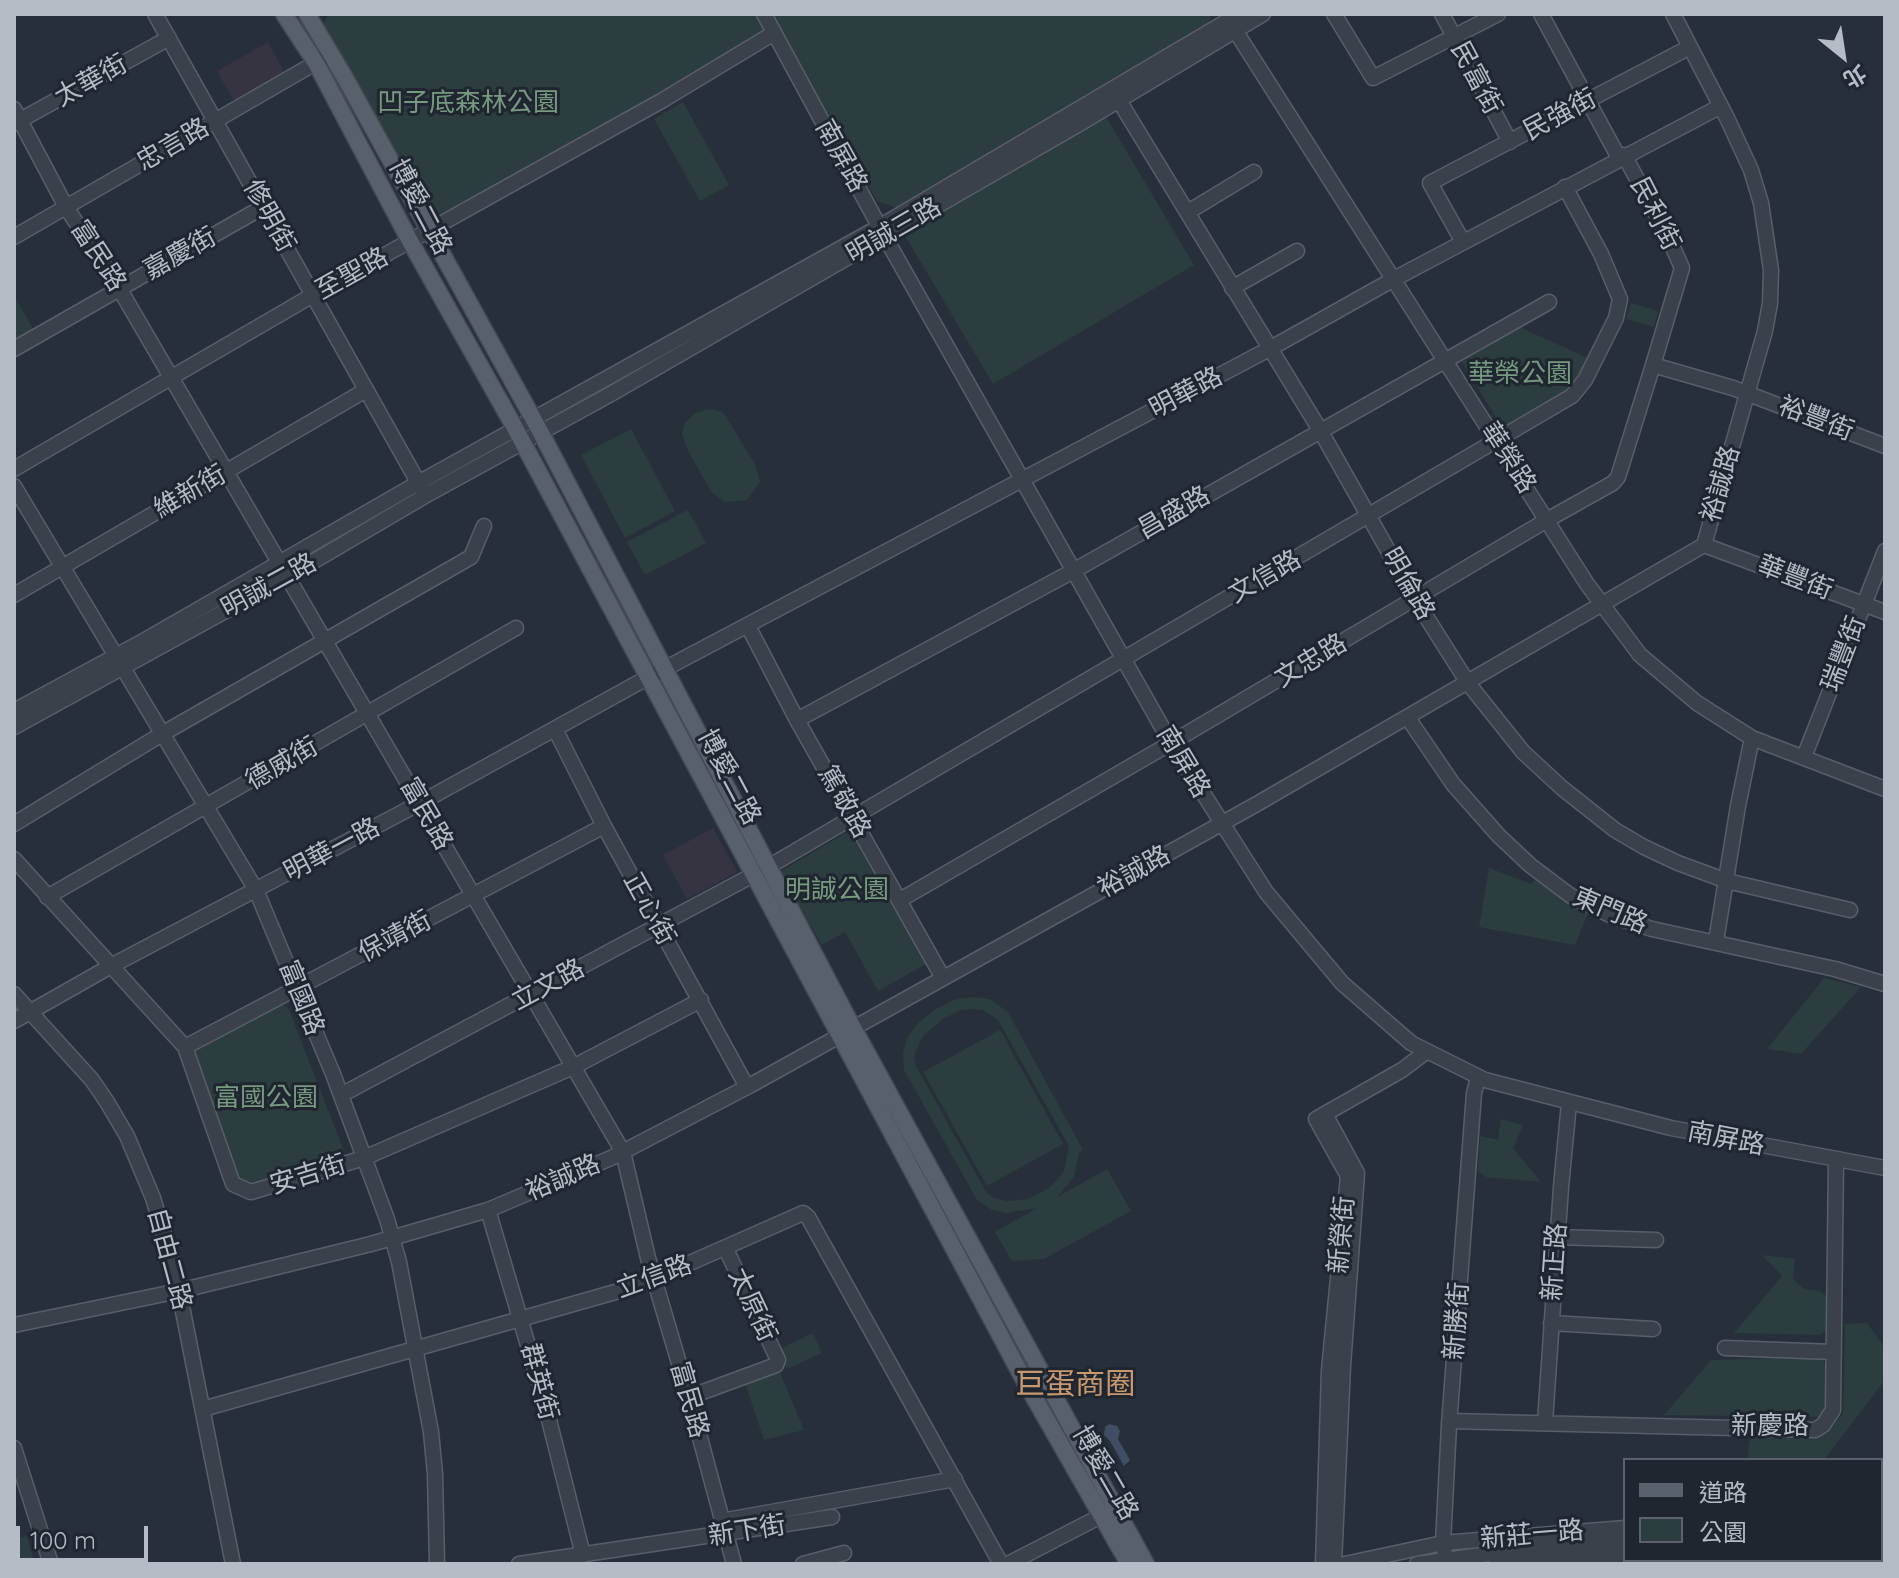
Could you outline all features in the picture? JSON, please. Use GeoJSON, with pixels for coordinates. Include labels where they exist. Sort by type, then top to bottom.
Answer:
{"type":"FeatureCollection","features":[{"type":"Feature","properties":{"kind":"main road","name":"博愛二路"},"geometry":{"type":"LineString","coordinates":[[284,14],[316,63],[649,678],[761,871],[1023,1378],[1129,1564]]}},
{"type":"Feature","properties":{"kind":"main road","name":"博愛二路"},"geometry":{"type":"LineString","coordinates":[[309,15],[537,426],[666,669],[761,871]]}},
{"type":"Feature","properties":{"kind":"main road","name":"博愛二路"},"geometry":{"type":"LineString","coordinates":[[846,1031],[1146,1564]]}},
{"type":"Feature","properties":{"kind":"street","name":"修明街"},"geometry":{"type":"LineString","coordinates":[[155,14],[424,494]]}},
{"type":"Feature","properties":{"kind":"street","name":"南屏路"},"geometry":{"type":"LineString","coordinates":[[764,14],[882,232],[1171,743],[1266,892],[1342,983],[1394,1030],[1426,1052],[1478,1078],[1670,1127],[1885,1168]]}},
{"type":"Feature","properties":{"kind":"street","name":"明誠三路"},"geometry":{"type":"LineString","coordinates":[[519,436],[1116,96],[1232,20],[1263,14]]}},
{"type":"Feature","properties":{"kind":"street"},"geometry":{"type":"LineString","coordinates":[[1334,14],[1373,78],[1498,14]]}},
{"type":"Feature","properties":{"kind":"street","name":"民富街"},"geometry":{"type":"LineString","coordinates":[[1442,14],[1510,142]]}},
{"type":"Feature","properties":{"kind":"street","name":"民利街"},"geometry":{"type":"LineString","coordinates":[[1541,14],[1588,101],[1667,234],[1682,268],[1653,365]]}},
{"type":"Feature","properties":{"kind":"street","name":"裕誠路"},"geometry":{"type":"LineString","coordinates":[[14,1325],[179,1291],[393,1238],[488,1210],[623,1152],[747,1087],[1222,823],[1704,545],[1765,331],[1771,270],[1761,203],[1751,170],[1673,14]]}},
{"type":"Feature","properties":{"kind":"street","name":"華榮路"},"geometry":{"type":"LineString","coordinates":[[1232,20],[1444,360],[1601,604],[1640,655],[1663,677],[1752,738],[1885,789]]}},
{"type":"Feature","properties":{"kind":"street","name":"至聖路"},"geometry":{"type":"LineString","coordinates":[[14,469],[313,295],[663,100],[774,33]]}},
{"type":"Feature","properties":{"kind":"street","name":"太華街"},"geometry":{"type":"LineString","coordinates":[[16,117],[169,38]]}},
{"type":"Feature","properties":{"kind":"street","name":"民強街"},"geometry":{"type":"LineString","coordinates":[[1463,242],[1430,183],[1690,47]]}},
{"type":"Feature","properties":{"kind":"street","name":"忠言路"},"geometry":{"type":"LineString","coordinates":[[14,237],[332,53]]}},
{"type":"Feature","properties":{"kind":"street","name":"明倫路"},"geometry":{"type":"LineString","coordinates":[[1116,96],[1320,430],[1415,599],[1468,683],[1523,752],[1615,830],[1678,863],[1727,881],[1850,910]]}},
{"type":"Feature","properties":{"kind":"street","name":"明華路"},"geometry":{"type":"LineString","coordinates":[[649,678],[1271,348],[1622,156],[1721,106]]}},
{"type":"Feature","properties":{"kind":"street","name":"富民路"},"geometry":{"type":"LineString","coordinates":[[16,117],[66,207],[172,378],[623,1152],[654,1279],[734,1564]]}},
{"type":"Feature","properties":{"kind":"street"},"geometry":{"type":"LineString","coordinates":[[1188,212],[1254,172]]}},
{"type":"Feature","properties":{"kind":"street","name":"文信路"},"geometry":{"type":"LineString","coordinates":[[761,871],[1565,401],[1579,389],[1619,308],[1618,292],[1565,187]]}},
{"type":"Feature","properties":{"kind":"street","name":"嘉慶街"},"geometry":{"type":"LineString","coordinates":[[14,349],[263,207]]}},
{"type":"Feature","properties":{"kind":"street"},"geometry":{"type":"LineString","coordinates":[[1232,288],[1297,251]]}},
{"type":"Feature","properties":{"kind":"street","name":"昌盛路"},"geometry":{"type":"LineString","coordinates":[[797,720],[1075,570],[1549,302]]}},
{"type":"Feature","properties":{"kind":"street"},"geometry":{"type":"LineString","coordinates":[[1653,365],[1747,393]]}},
{"type":"Feature","properties":{"kind":"street","name":"文忠路"},"geometry":{"type":"LineString","coordinates":[[900,900],[1603,490],[1618,477],[1653,365]]}},
{"type":"Feature","properties":{"kind":"street","name":"維新街"},"geometry":{"type":"LineString","coordinates":[[14,595],[366,390]]}},
{"type":"Feature","properties":{"kind":"street","name":"裕豐街"},"geometry":{"type":"LineString","coordinates":[[1747,393],[1885,446]]}},
{"type":"Feature","properties":{"kind":"street","name":"明誠二路"},"geometry":{"type":"LineString","coordinates":[[14,711],[287,577],[519,436]]}},
{"type":"Feature","properties":{"kind":"street","name":"富國路"},"geometry":{"type":"LineString","coordinates":[[14,486],[256,890],[341,1095],[393,1238],[431,1432],[437,1564]]}},
{"type":"Feature","properties":{"kind":"street","name":"明誠二路"},"geometry":{"type":"LineString","coordinates":[[14,727],[279,563],[424,494]]}},
{"type":"Feature","properties":{"kind":"street"},"geometry":{"type":"LineString","coordinates":[[14,824],[162,734],[471,557],[484,526]]}},
{"type":"Feature","properties":{"kind":"street","name":"華豐街"},"geometry":{"type":"LineString","coordinates":[[1704,545],[1885,612]]}},
{"type":"Feature","properties":{"kind":"street","name":"瑞豐街"},"geometry":{"type":"LineString","coordinates":[[1804,757],[1885,551]]}},
{"type":"Feature","properties":{"kind":"street","name":"篤敬路"},"geometry":{"type":"LineString","coordinates":[[748,626],[797,720],[943,978]]}},
{"type":"Feature","properties":{"kind":"street","name":"德威街"},"geometry":{"type":"LineString","coordinates":[[47,897],[516,628]]}},
{"type":"Feature","properties":{"kind":"street","name":"明華一路"},"geometry":{"type":"LineString","coordinates":[[14,1021],[649,678]]}},
{"type":"Feature","properties":{"kind":"street","name":"東門路"},"geometry":{"type":"LineString","coordinates":[[1408,718],[1453,784],[1512,849],[1550,882],[1612,916],[1652,929],[1835,969],[1885,984]]}},
{"type":"Feature","properties":{"kind":"street","name":"正心街"},"geometry":{"type":"LineString","coordinates":[[555,729],[604,826],[747,1087]]}},
{"type":"Feature","properties":{"kind":"street"},"geometry":{"type":"LineString","coordinates":[[1716,941],[1752,738]]}},
{"type":"Feature","properties":{"kind":"street","name":"保靖街"},"geometry":{"type":"LineString","coordinates":[[185,1047],[604,826]]}},
{"type":"Feature","properties":{"kind":"street","name":"安吉街"},"geometry":{"type":"LineString","coordinates":[[14,859],[185,1047],[233,1184],[251,1192],[364,1158],[573,1067],[701,1000]]}},
{"type":"Feature","properties":{"kind":"street","name":"立文路"},"geometry":{"type":"LineString","coordinates":[[341,1095],[761,871]]}},
{"type":"Feature","properties":{"kind":"street","name":"自由二路"},"geometry":{"type":"LineString","coordinates":[[14,994],[92,1080],[123,1128],[153,1198],[179,1291],[233,1564]]}},
{"type":"Feature","properties":{"kind":"street","name":"新榮街"},"geometry":{"type":"LineString","coordinates":[[1323,1564],[1348,1176],[1321,1117],[1402,1070],[1426,1052]]}},
{"type":"Feature","properties":{"kind":"street","name":"新勝街"},"geometry":{"type":"LineString","coordinates":[[1446,1562],[1443,1543],[1449,1421],[1474,1093],[1478,1078]]}},
{"type":"Feature","properties":{"kind":"street","name":"新正路"},"geometry":{"type":"LineString","coordinates":[[1545,1422],[1569,1103]]}},
{"type":"Feature","properties":{"kind":"street","name":"新慶路"},"geometry":{"type":"LineString","coordinates":[[1449,1421],[1815,1430],[1828,1420],[1833,1410],[1836,1160]]}},
{"type":"Feature","properties":{"kind":"street","name":"群英街"},"geometry":{"type":"LineString","coordinates":[[488,1210],[521,1317],[583,1555]]}},
{"type":"Feature","properties":{"kind":"street","name":"立信路"},"geometry":{"type":"LineString","coordinates":[[203,1409],[654,1279],[803,1213],[955,1479]]}},
{"type":"Feature","properties":{"kind":"street"},"geometry":{"type":"LineString","coordinates":[[1557,1237],[1656,1240]]}},
{"type":"Feature","properties":{"kind":"street","name":"太原街"},"geometry":{"type":"LineString","coordinates":[[689,1397],[776,1365],[778,1360],[726,1249]]}},
{"type":"Feature","properties":{"kind":"street"},"geometry":{"type":"LineString","coordinates":[[1551,1323],[1653,1329]]}},
{"type":"Feature","properties":{"kind":"street"},"geometry":{"type":"LineString","coordinates":[[1725,1348],[1834,1352]]}},
{"type":"Feature","properties":{"kind":"street","name":"新榮街"},"geometry":{"type":"LineString","coordinates":[[1334,1564],[1336,1370]]}},
{"type":"Feature","properties":{"kind":"street"},"geometry":{"type":"LineString","coordinates":[[14,1448],[51,1564]]}},
{"type":"Feature","properties":{"kind":"street"},"geometry":{"type":"LineString","coordinates":[[955,1479],[1001,1564]]}},
{"type":"Feature","properties":{"kind":"street","name":"新下街"},"geometry":{"type":"LineString","coordinates":[[519,1564],[723,1528],[955,1479]]}},
{"type":"Feature","properties":{"kind":"street"},"geometry":{"type":"LineString","coordinates":[[1008,1564],[1101,1516]]}},
{"type":"Feature","properties":{"kind":"street","name":"新下街"},"geometry":{"type":"LineString","coordinates":[[723,1528],[832,1517]]}},
{"type":"Feature","properties":{"kind":"street","name":"新莊一路"},"geometry":{"type":"LineString","coordinates":[[1496,1564],[1623,1529]]}},
{"type":"Feature","properties":{"kind":"street","name":"新莊一路"},"geometry":{"type":"LineString","coordinates":[[1417,1564],[1623,1541]]}},
{"type":"Feature","properties":{"kind":"street","name":"新莊一路"},"geometry":{"type":"LineString","coordinates":[[1345,1564],[1443,1543],[1532,1552],[1623,1555]]}},
{"type":"Feature","properties":{"kind":"street"},"geometry":{"type":"LineString","coordinates":[[803,1564],[844,1553]]}},
{"type":"Feature","properties":{"kind":"shaded area"},"geometry":{"type":"Polygon","coordinates":[[[268,42],[287,77],[236,105],[217,71],[268,42]]]}},
{"type":"Feature","properties":{"kind":"shaded area"},"geometry":{"type":"Polygon","coordinates":[[[713,828],[737,872],[687,899],[663,855],[713,828]]]}},
{"type":"Feature","properties":{"kind":"green space","name":"凹子底森林公園"},"geometry":{"type":"Polygon","coordinates":[[[329,14],[761,14],[772,33],[442,218],[426,212],[323,24],[329,14]]]}},
{"type":"Feature","properties":{"kind":"green space"},"geometry":{"type":"Polygon","coordinates":[[[770,14],[1209,14],[1211,18],[1207,29],[897,208],[877,201],[770,14]]]}},
{"type":"Feature","properties":{"kind":"green space"},"geometry":{"type":"Polygon","coordinates":[[[683,102],[729,185],[700,201],[654,119],[683,102]]]}},
{"type":"Feature","properties":{"kind":"green space"},"geometry":{"type":"Polygon","coordinates":[[[1105,115],[1194,265],[993,384],[904,234],[1105,115]]]}},
{"type":"Feature","properties":{"kind":"green space"},"geometry":{"type":"Polygon","coordinates":[[[14,296],[34,330],[14,342],[14,296]]]}},
{"type":"Feature","properties":{"kind":"green space"},"geometry":{"type":"Polygon","coordinates":[[[1631,303],[1658,311],[1654,327],[1626,319],[1631,303]]]}},
{"type":"Feature","properties":{"kind":"green space","name":"華榮公園"},"geometry":{"type":"Polygon","coordinates":[[[1519,327],[1588,358],[1571,390],[1504,430],[1462,362],[1519,327]]]}},
{"type":"Feature","properties":{"kind":"green space"},"geometry":{"type":"Polygon","coordinates":[[[709,409],[723,412],[755,464],[760,482],[747,500],[725,502],[712,493],[688,451],[682,434],[684,424],[695,413],[709,409]]]}},
{"type":"Feature","properties":{"kind":"green space"},"geometry":{"type":"Polygon","coordinates":[[[631,429],[675,511],[625,538],[581,455],[631,429]]]}},
{"type":"Feature","properties":{"kind":"green space"},"geometry":{"type":"Polygon","coordinates":[[[688,510],[706,543],[645,575],[627,542],[688,510]]]}},
{"type":"Feature","properties":{"kind":"green space","name":"明誠公園"},"geometry":{"type":"Polygon","coordinates":[[[849,831],[926,964],[878,991],[845,932],[822,945],[780,872],[849,831]]]}},
{"type":"Feature","properties":{"kind":"green space"},"geometry":{"type":"Polygon","coordinates":[[[1489,868],[1531,884],[1538,877],[1589,911],[1575,945],[1479,927],[1489,868]]]}},
{"type":"Feature","properties":{"kind":"green space"},"geometry":{"type":"Polygon","coordinates":[[[1824,978],[1861,987],[1801,1054],[1767,1049],[1824,978]]]}},
{"type":"Feature","properties":{"kind":"green space"},"geometry":{"type":"Polygon","coordinates":[[[956,999],[990,999],[1008,1012],[1083,1150],[1079,1153],[1074,1177],[1057,1197],[1107,1169],[1131,1211],[1044,1259],[1012,1261],[995,1232],[1037,1208],[1006,1213],[992,1210],[977,1200],[904,1070],[903,1053],[907,1038],[918,1023],[956,999]],[[961,1010],[943,1019],[923,1036],[914,1056],[916,1066],[986,1192],[1007,1201],[1028,1199],[1049,1188],[1064,1171],[1069,1146],[998,1020],[983,1010],[961,1010]]]}},
{"type":"Feature","properties":{"kind":"green space","name":"富國公園"},"geometry":{"type":"Polygon","coordinates":[[[282,1005],[288,1007],[344,1151],[337,1158],[245,1186],[239,1181],[194,1058],[195,1049],[282,1005]]]}},
{"type":"Feature","properties":{"kind":"green space"},"geometry":{"type":"Polygon","coordinates":[[[1000,1030],[1063,1144],[987,1186],[923,1072],[1000,1030]]]}},
{"type":"Feature","properties":{"kind":"green space"},"geometry":{"type":"Polygon","coordinates":[[[1501,1119],[1523,1125],[1513,1148],[1541,1182],[1486,1177],[1478,1172],[1480,1136],[1498,1140],[1501,1119]]]}},
{"type":"Feature","properties":{"kind":"green space"},"geometry":{"type":"Polygon","coordinates":[[[1762,1255],[1795,1259],[1793,1279],[1804,1289],[1820,1291],[1827,1297],[1828,1329],[1820,1335],[1734,1333],[1782,1276],[1762,1255]]]}},
{"type":"Feature","properties":{"kind":"green space"},"geometry":{"type":"Polygon","coordinates":[[[1867,1323],[1885,1348],[1885,1380],[1826,1458],[1748,1458],[1749,1442],[1755,1433],[1815,1435],[1830,1429],[1843,1414],[1845,1324],[1867,1323]]]}},
{"type":"Feature","properties":{"kind":"green space"},"geometry":{"type":"Polygon","coordinates":[[[813,1333],[822,1353],[787,1369],[778,1350],[813,1333]]]}},
{"type":"Feature","properties":{"kind":"green space"},"geometry":{"type":"Polygon","coordinates":[[[1820,1357],[1826,1364],[1825,1409],[1820,1417],[1664,1415],[1711,1360],[1820,1357]]]}},
{"type":"Feature","properties":{"kind":"green space"},"geometry":{"type":"Polygon","coordinates":[[[779,1370],[804,1430],[764,1440],[745,1383],[779,1370]]]}},
{"type":"Feature","properties":{"kind":"green space"},"geometry":{"type":"Polygon","coordinates":[[[27,1536],[35,1564],[14,1564],[14,1539],[27,1536]]]}},
{"type":"Feature","properties":{"kind":"water"},"geometry":{"type":"Polygon","coordinates":[[[1109,1424],[1117,1426],[1120,1431],[1118,1439],[1130,1460],[1124,1466],[1104,1435],[1105,1427],[1109,1424]]]}},
{"type":"Feature","properties":{"kind":"district","name":"巨蛋商圈"},"geometry":{"type":"Point","coordinates":[1075,1385]}}]}
